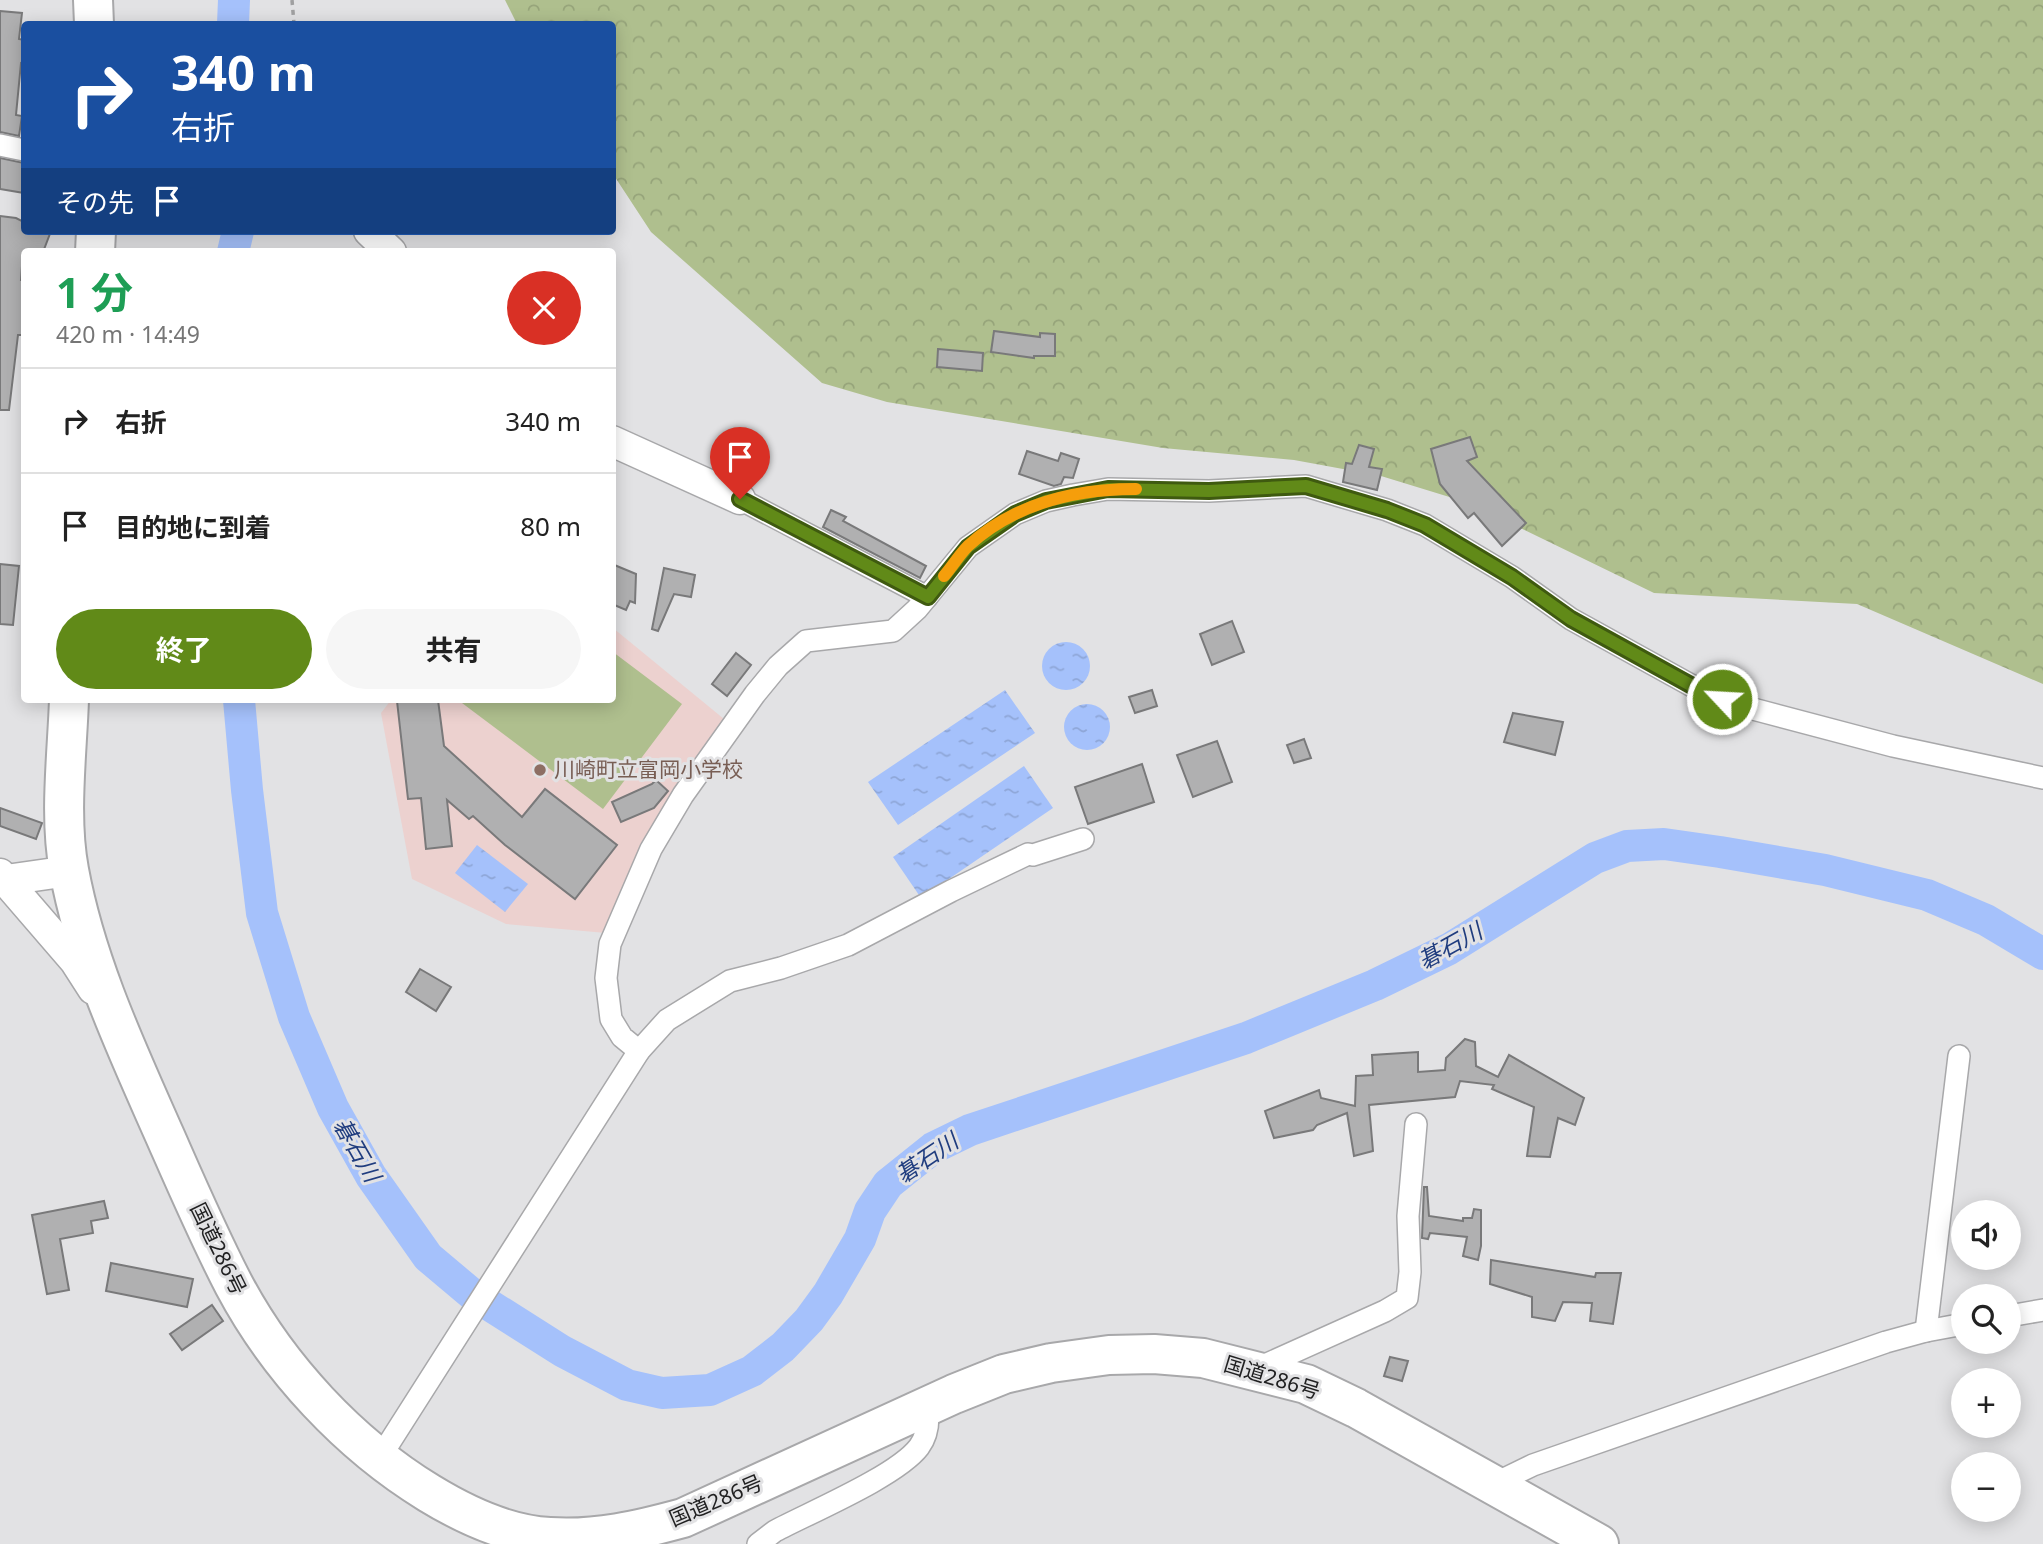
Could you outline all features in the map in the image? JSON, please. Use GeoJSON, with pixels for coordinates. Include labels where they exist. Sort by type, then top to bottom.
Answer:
{"type":"FeatureCollection","features":[{"type":"Feature","properties":{"kind":"highway"},"geometry":{"type":"LineString","coordinates":[[93,0],[94,21]]}},
{"type":"Feature","properties":{"kind":"highway","name":"国道286号"},"geometry":{"type":"LineString","coordinates":[[69,703],[65,833],[69,871],[93,963],[116,1025],[235,1287],[271,1344],[345,1429],[412,1483],[468,1515],[504,1529],[547,1537],[597,1537],[638,1531],[683,1518],[927,1406],[1004,1374],[1051,1363],[1109,1355],[1154,1354],[1203,1357],[1306,1384],[1356,1408],[1599,1544]]}},
{"type":"Feature","properties":{"kind":"main road"},"geometry":{"type":"LineString","coordinates":[[373,235],[387,248]]}},
{"type":"Feature","properties":{"kind":"main road"},"geometry":{"type":"LineString","coordinates":[[616,443],[740,499]]}},
{"type":"Feature","properties":{"kind":"main road"},"geometry":{"type":"LineString","coordinates":[[3,877],[69,871]]}},
{"type":"Feature","properties":{"kind":"main road"},"geometry":{"type":"LineString","coordinates":[[3,877],[75,961],[116,1025]]}},
{"type":"Feature","properties":{"kind":"street"},"geometry":{"type":"LineString","coordinates":[[0,145],[21,149]]}},
{"type":"Feature","properties":{"kind":"street"},"geometry":{"type":"LineString","coordinates":[[639,1051],[622,1037],[611,1019],[606,978],[610,944],[651,849],[683,795],[755,694],[778,666],[806,640],[893,631],[918,609],[968,547],[1015,514],[1046,501],[1108,489],[1209,491],[1306,486],[1387,510],[1425,525],[1512,577],[1571,619],[1705,693],[1738,705],[1894,746],[2043,778]]}},
{"type":"Feature","properties":{"kind":"street"},"geometry":{"type":"LineString","coordinates":[[740,499],[928,597]]}},
{"type":"Feature","properties":{"kind":"street"},"geometry":{"type":"LineString","coordinates":[[379,1459],[639,1051],[667,1020],[730,981],[781,968],[848,945],[1028,854],[1033,855],[1083,839]]}},
{"type":"Feature","properties":{"kind":"street"},"geometry":{"type":"LineString","coordinates":[[1926,1331],[1959,1056]]}},
{"type":"Feature","properties":{"kind":"street"},"geometry":{"type":"LineString","coordinates":[[1254,1369],[1385,1311],[1407,1298],[1410,1272],[1408,1216],[1416,1124]]}},
{"type":"Feature","properties":{"kind":"street"},"geometry":{"type":"LineString","coordinates":[[2021,1314],[2043,1310]]}},
{"type":"Feature","properties":{"kind":"street"},"geometry":{"type":"LineString","coordinates":[[1492,1485],[1533,1465],[1886,1342],[1951,1326]]}},
{"type":"Feature","properties":{"kind":"street"},"geometry":{"type":"LineString","coordinates":[[758,1544],[775,1531],[903,1462],[921,1445],[929,1422],[927,1406]]}},
{"type":"Feature","properties":{"kind":"path"},"geometry":{"type":"LineString","coordinates":[[292,0],[294,21]]}},
{"type":"Feature","properties":{"kind":"shaded area","name":"川崎町立富岡小学校"},"geometry":{"type":"Polygon","coordinates":[[[616,630],[724,719],[654,822],[606,933],[506,924],[412,879],[381,713],[389,703],[616,703],[616,630]]]}},
{"type":"Feature","properties":{"kind":"green space"},"geometry":{"type":"Polygon","coordinates":[[[505,0],[2043,0],[2043,684],[1857,604],[1654,593],[1469,503],[1381,476],[1294,460],[1163,448],[887,402],[822,383],[651,232],[616,179],[616,21],[516,21],[505,0]]]}},
{"type":"Feature","properties":{"kind":"green space"},"geometry":{"type":"Polygon","coordinates":[[[616,654],[682,704],[603,809],[462,703],[616,703],[616,654]]]}},
{"type":"Feature","properties":{"kind":"water"},"geometry":{"type":"Polygon","coordinates":[[[1066,642],[1083,649],[1090,666],[1083,683],[1066,690],[1049,683],[1042,666],[1049,649],[1066,642]]]}},
{"type":"Feature","properties":{"kind":"water"},"geometry":{"type":"Polygon","coordinates":[[[1005,690],[1035,733],[898,825],[868,782],[1005,690]]]}},
{"type":"Feature","properties":{"kind":"water"},"geometry":{"type":"Polygon","coordinates":[[[1087,704],[1103,711],[1110,727],[1103,743],[1087,750],[1071,743],[1064,727],[1071,711],[1087,704]]]}},
{"type":"Feature","properties":{"kind":"water"},"geometry":{"type":"Polygon","coordinates":[[[1024,766],[1053,808],[921,898],[893,857],[1024,766]]]}},
{"type":"Feature","properties":{"kind":"water"},"geometry":{"type":"Polygon","coordinates":[[[477,845],[528,884],[505,912],[455,873],[477,845]]]}},
{"type":"Feature","properties":{"kind":"building"},"geometry":{"type":"Polygon","coordinates":[[[0,11],[22,13],[16,115],[21,116],[19,136],[0,132],[0,11]]]}},
{"type":"Feature","properties":{"kind":"building"},"geometry":{"type":"Polygon","coordinates":[[[0,158],[21,162],[21,192],[0,189],[0,158]]]}},
{"type":"Feature","properties":{"kind":"building"},"geometry":{"type":"Polygon","coordinates":[[[0,216],[21,220],[21,235],[49,235],[45,248],[21,248],[21,335],[18,335],[9,410],[0,410],[0,216]]]}},
{"type":"Feature","properties":{"kind":"building"},"geometry":{"type":"Polygon","coordinates":[[[994,331],[1040,337],[1040,333],[1055,334],[1055,356],[1034,358],[991,352],[994,331]]]}},
{"type":"Feature","properties":{"kind":"building"},"geometry":{"type":"Polygon","coordinates":[[[938,349],[983,353],[982,371],[937,367],[938,349]]]}},
{"type":"Feature","properties":{"kind":"building"},"geometry":{"type":"Polygon","coordinates":[[[1470,437],[1477,457],[1467,461],[1526,523],[1502,546],[1474,513],[1468,518],[1440,484],[1431,449],[1470,437]]]}},
{"type":"Feature","properties":{"kind":"building"},"geometry":{"type":"Polygon","coordinates":[[[1359,445],[1374,449],[1369,467],[1382,469],[1377,490],[1343,482],[1346,463],[1352,464],[1359,445]]]}},
{"type":"Feature","properties":{"kind":"building"},"geometry":{"type":"Polygon","coordinates":[[[1027,451],[1058,461],[1061,453],[1079,459],[1073,478],[1064,477],[1061,484],[1054,486],[1019,474],[1027,451]]]}},
{"type":"Feature","properties":{"kind":"building"},"geometry":{"type":"Polygon","coordinates":[[[831,510],[846,517],[843,521],[926,566],[920,578],[823,527],[831,510]]]}},
{"type":"Feature","properties":{"kind":"building"},"geometry":{"type":"Polygon","coordinates":[[[0,564],[19,566],[13,625],[0,624],[0,564]]]}},
{"type":"Feature","properties":{"kind":"building"},"geometry":{"type":"Polygon","coordinates":[[[616,566],[636,574],[635,603],[630,601],[626,610],[616,606],[616,566]]]}},
{"type":"Feature","properties":{"kind":"building"},"geometry":{"type":"Polygon","coordinates":[[[664,568],[695,575],[691,597],[674,594],[658,631],[652,629],[664,568]]]}},
{"type":"Feature","properties":{"kind":"building"},"geometry":{"type":"Polygon","coordinates":[[[1232,621],[1244,652],[1212,665],[1200,634],[1232,621]]]}},
{"type":"Feature","properties":{"kind":"building"},"geometry":{"type":"Polygon","coordinates":[[[736,653],[751,665],[727,696],[712,684],[736,653]]]}},
{"type":"Feature","properties":{"kind":"building"},"geometry":{"type":"Polygon","coordinates":[[[1152,690],[1157,706],[1135,713],[1129,697],[1152,690]]]}},
{"type":"Feature","properties":{"kind":"building"},"geometry":{"type":"Polygon","coordinates":[[[397,703],[438,703],[444,746],[522,817],[545,789],[617,845],[575,899],[505,845],[473,816],[469,819],[447,800],[452,846],[426,849],[421,798],[408,799],[397,703]]]}},
{"type":"Feature","properties":{"kind":"building"},"geometry":{"type":"Polygon","coordinates":[[[1513,713],[1563,722],[1555,755],[1504,742],[1513,713]]]}},
{"type":"Feature","properties":{"kind":"building"},"geometry":{"type":"Polygon","coordinates":[[[1304,739],[1311,758],[1294,763],[1287,745],[1304,739]]]}},
{"type":"Feature","properties":{"kind":"building"},"geometry":{"type":"Polygon","coordinates":[[[1217,741],[1232,782],[1193,797],[1177,755],[1217,741]]]}},
{"type":"Feature","properties":{"kind":"building"},"geometry":{"type":"Polygon","coordinates":[[[1142,764],[1154,802],[1088,824],[1075,787],[1142,764]]]}},
{"type":"Feature","properties":{"kind":"building"},"geometry":{"type":"Polygon","coordinates":[[[656,780],[668,791],[654,808],[621,822],[612,802],[656,780]]]}},
{"type":"Feature","properties":{"kind":"building"},"geometry":{"type":"Polygon","coordinates":[[[0,808],[42,823],[36,839],[0,826],[0,808]]]}},
{"type":"Feature","properties":{"kind":"building"},"geometry":{"type":"Polygon","coordinates":[[[420,969],[451,987],[436,1011],[406,992],[420,969]]]}},
{"type":"Feature","properties":{"kind":"building"},"geometry":{"type":"Polygon","coordinates":[[[1465,1039],[1475,1042],[1476,1066],[1498,1077],[1509,1055],[1584,1098],[1575,1125],[1558,1118],[1550,1157],[1527,1156],[1534,1107],[1492,1089],[1494,1085],[1460,1081],[1455,1097],[1369,1105],[1373,1151],[1354,1156],[1347,1113],[1317,1125],[1313,1130],[1274,1138],[1265,1111],[1319,1090],[1321,1098],[1355,1106],[1356,1076],[1373,1075],[1372,1055],[1418,1052],[1418,1072],[1445,1070],[1446,1058],[1465,1039]]]}},
{"type":"Feature","properties":{"kind":"building"},"geometry":{"type":"Polygon","coordinates":[[[1424,1187],[1427,1187],[1429,1216],[1463,1221],[1463,1218],[1472,1218],[1474,1209],[1481,1210],[1481,1246],[1478,1260],[1463,1256],[1467,1237],[1430,1233],[1428,1239],[1422,1238],[1424,1187]]]}},
{"type":"Feature","properties":{"kind":"building"},"geometry":{"type":"Polygon","coordinates":[[[104,1201],[108,1218],[91,1221],[93,1233],[60,1239],[69,1290],[47,1294],[32,1215],[104,1201]]]}},
{"type":"Feature","properties":{"kind":"building"},"geometry":{"type":"Polygon","coordinates":[[[1491,1260],[1595,1277],[1596,1273],[1621,1273],[1613,1324],[1590,1321],[1592,1303],[1563,1302],[1555,1321],[1532,1317],[1532,1297],[1490,1284],[1491,1260]]]}},
{"type":"Feature","properties":{"kind":"building"},"geometry":{"type":"Polygon","coordinates":[[[111,1263],[193,1279],[187,1307],[106,1291],[111,1263]]]}},
{"type":"Feature","properties":{"kind":"building"},"geometry":{"type":"Polygon","coordinates":[[[212,1305],[223,1321],[182,1350],[170,1334],[212,1305]]]}},
{"type":"Feature","properties":{"kind":"building"},"geometry":{"type":"Polygon","coordinates":[[[1390,1357],[1408,1361],[1402,1381],[1384,1376],[1390,1357]]]}},
{"type":"Feature","properties":{"kind":"waterway","name":"碁石川"},"geometry":{"type":"LineString","coordinates":[[233,21],[234,0]]}},
{"type":"Feature","properties":{"kind":"waterway","name":"碁石川"},"geometry":{"type":"LineString","coordinates":[[234,248],[237,235]]}},
{"type":"Feature","properties":{"kind":"waterway","name":"碁石川"},"geometry":{"type":"LineString","coordinates":[[239,703],[262,913],[294,1017],[333,1108],[371,1176],[428,1257],[472,1294],[562,1351],[627,1385],[662,1393],[710,1390],[752,1371],[783,1347],[809,1320],[828,1294],[860,1239],[870,1211],[888,1184],[933,1148],[970,1130],[1246,1038],[1375,985],[1449,949],[1595,858],[1627,846],[1664,844],[1720,852],[1825,870],[1927,895],[1986,920],[2043,954]]}},
{"type":"Feature","properties":{"kind":"slow traffic"},"geometry":{"type":"LineString","coordinates":[[944,576],[968,547],[1015,514],[1046,501],[1073,495],[1108,489],[1136,489]]}},
{"type":"Feature","properties":{"kind":"place","name":"川崎町立富岡小学校"},"geometry":{"type":"Point","coordinates":[540,770]}},
{"type":"Feature","properties":{"kind":"route"},"geometry":{"type":"LineString","coordinates":[[740,499],[928,597],[968,547],[1015,514],[1046,501],[1108,489],[1209,491],[1306,486],[1387,510],[1425,525],[1512,577],[1571,619],[1705,693],[1722,699]]}}]}
